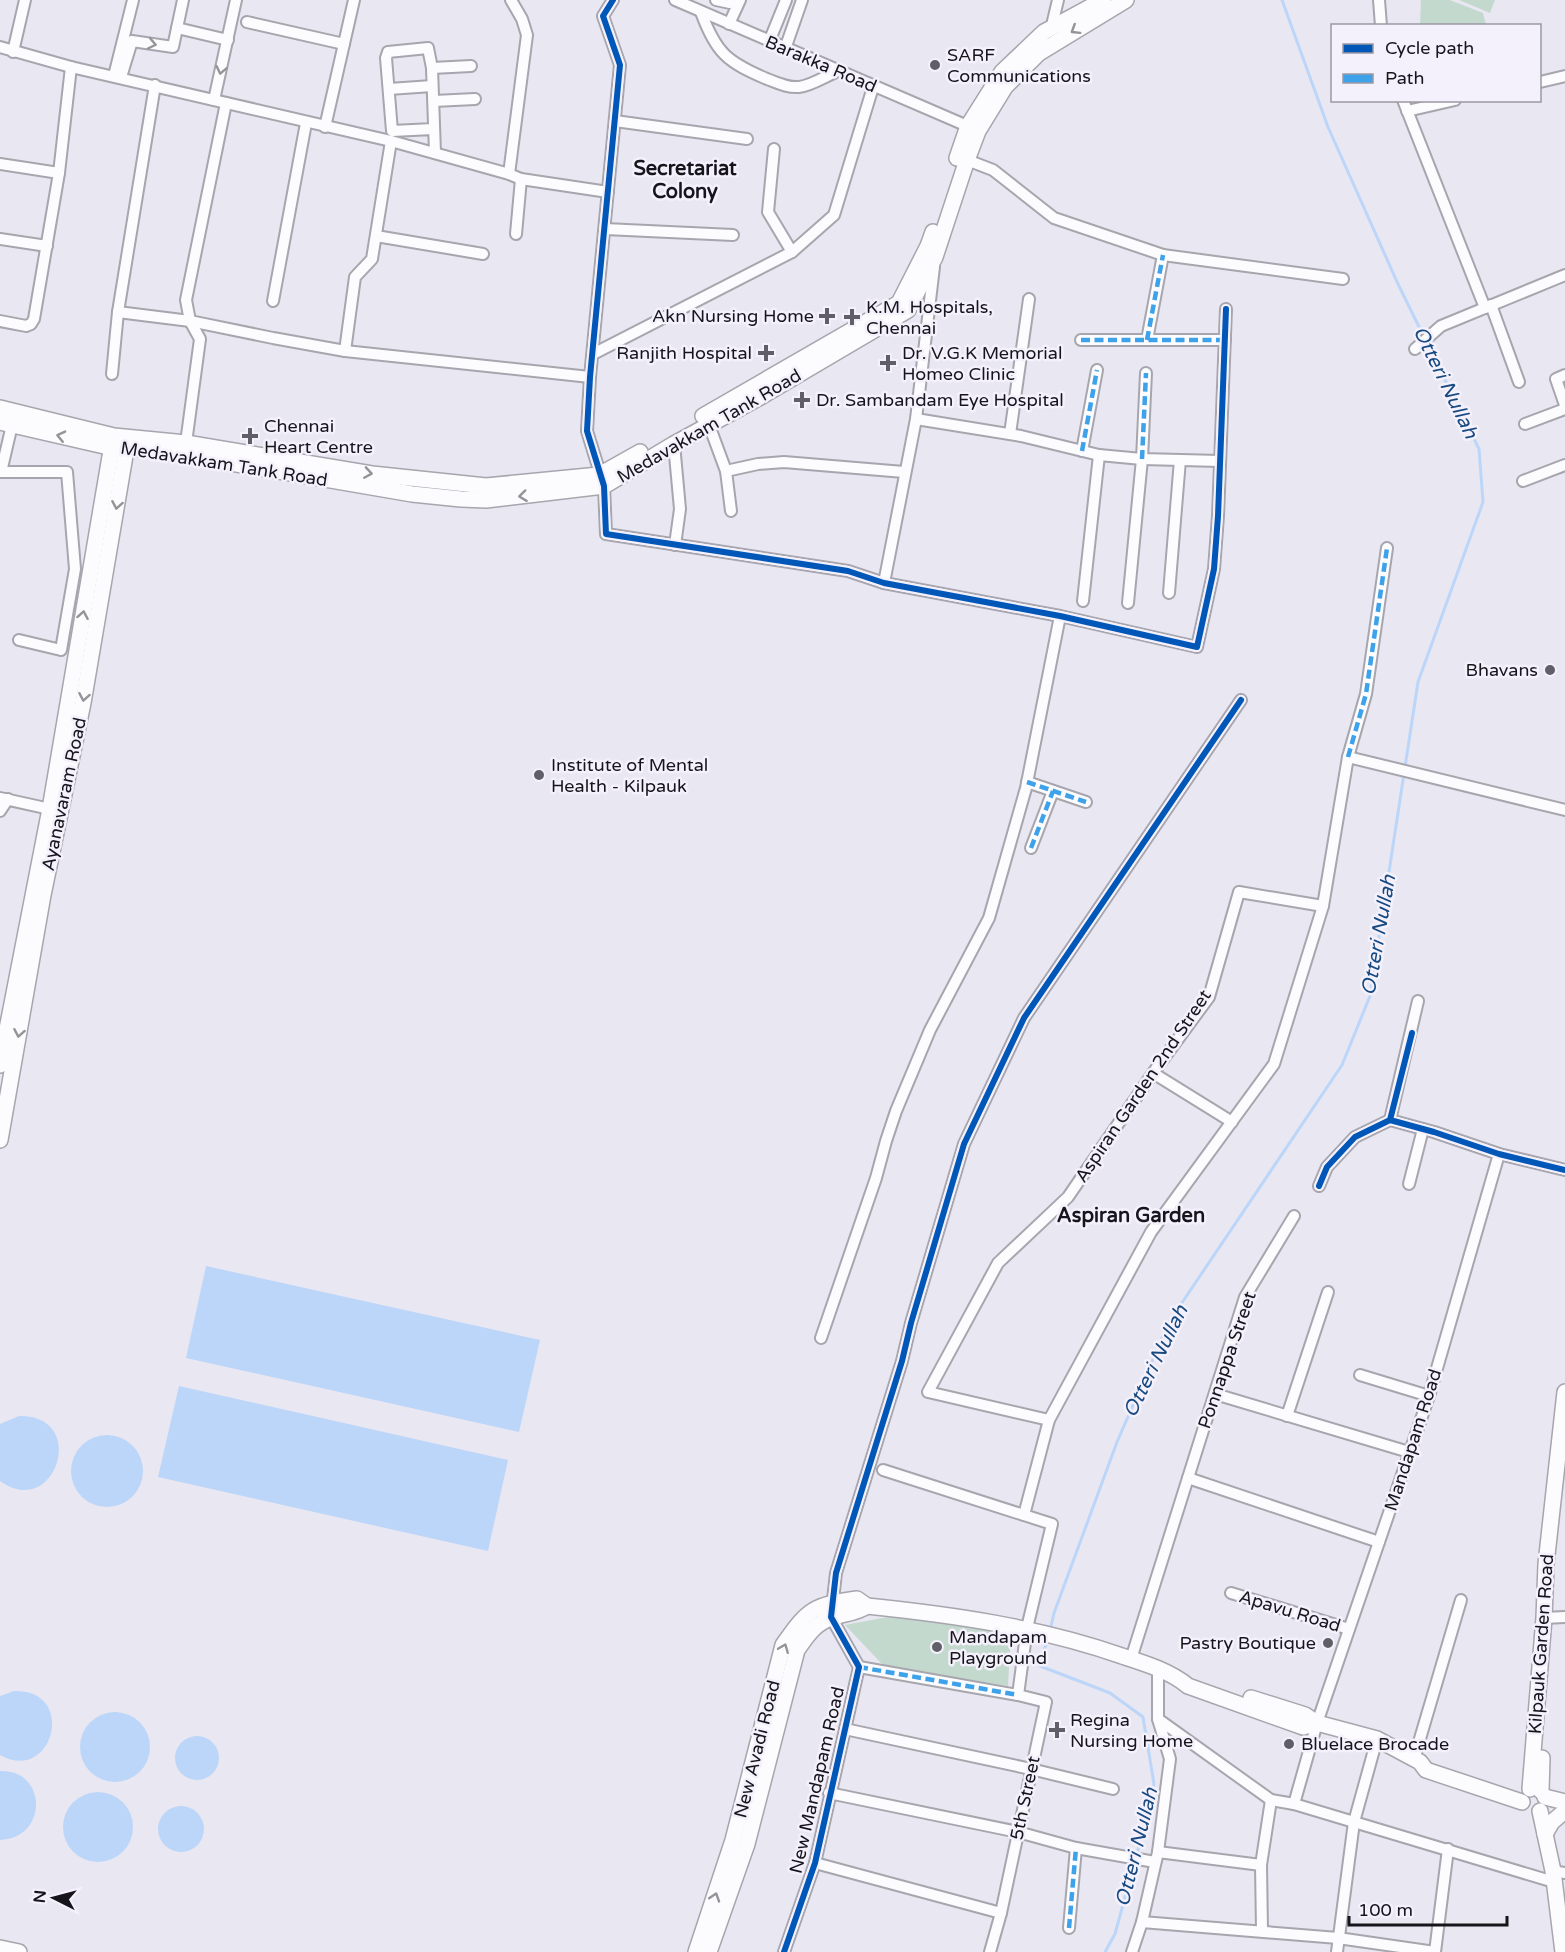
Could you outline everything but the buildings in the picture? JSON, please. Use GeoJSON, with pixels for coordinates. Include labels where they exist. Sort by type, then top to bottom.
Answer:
{"type":"FeatureCollection","features":[{"type":"Feature","properties":{"kind":"main road","name":"Medavakkam Tank Road"},"geometry":{"type":"LineString","coordinates":[[0,408],[121,442],[186,443],[372,474],[486,486],[601,481],[899,303],[928,246],[973,129],[1002,72],[1044,32],[1103,0]]}},
{"type":"Feature","properties":{"kind":"main road","name":"Medavakkam Tank Road"},"geometry":{"type":"LineString","coordinates":[[6,423],[412,494],[461,499],[486,500],[601,481],[762,396],[908,310],[935,257],[966,160],[973,129],[1005,87],[1039,52],[1126,0]]}},
{"type":"Feature","properties":{"kind":"main road","name":"Ayanavaram Road"},"geometry":{"type":"LineString","coordinates":[[0,1065],[121,442]]}},
{"type":"Feature","properties":{"kind":"main road","name":"Ayanavaram Road"},"geometry":{"type":"LineString","coordinates":[[0,1140],[3,1100],[83,703],[121,442]]}},
{"type":"Feature","properties":{"kind":"main road","name":"Kilpauk Garden Road"},"geometry":{"type":"LineString","coordinates":[[1554,1618],[1546,1564],[1565,1392]]}},
{"type":"Feature","properties":{"kind":"main road","name":"Kilpauk Garden Road"},"geometry":{"type":"LineString","coordinates":[[1563,1952],[1557,1875],[1535,1799],[1554,1618],[1555,1566],[1565,1459]]}},
{"type":"Feature","properties":{"kind":"main road","name":"New Avadi Road"},"geometry":{"type":"LineString","coordinates":[[696,1952],[733,1840],[783,1645],[801,1618],[819,1607],[858,1612],[867,1606],[956,1616],[1065,1638],[1131,1659],[1179,1679],[1188,1686],[1303,1726],[1317,1723],[1377,1739],[1417,1761],[1426,1770],[1565,1809]]}},
{"type":"Feature","properties":{"kind":"main road","name":"New Avadi Road"},"geometry":{"type":"LineString","coordinates":[[709,1952],[747,1844],[797,1650],[812,1628],[833,1610]]}},
{"type":"Feature","properties":{"kind":"main road","name":"New Avadi Road"},"geometry":{"type":"LineString","coordinates":[[1535,1799],[1565,1802]]}},
{"type":"Feature","properties":{"kind":"main road"},"geometry":{"type":"LineString","coordinates":[[1545,1834],[1552,1822],[1565,1809]]}},
{"type":"Feature","properties":{"kind":"main road"},"geometry":{"type":"LineString","coordinates":[[0,1948],[19,1952]]}},
{"type":"Feature","properties":{"kind":"street"},"geometry":{"type":"LineString","coordinates":[[13,52],[25,0]]}},
{"type":"Feature","properties":{"kind":"street"},"geometry":{"type":"LineString","coordinates":[[118,76],[133,0]]}},
{"type":"Feature","properties":{"kind":"street"},"geometry":{"type":"LineString","coordinates":[[118,76],[132,41],[173,47],[183,0]]}},
{"type":"Feature","properties":{"kind":"street"},"geometry":{"type":"LineString","coordinates":[[214,100],[236,0]]}},
{"type":"Feature","properties":{"kind":"street"},"geometry":{"type":"LineString","coordinates":[[325,127],[354,0]]}},
{"type":"Feature","properties":{"kind":"street"},"geometry":{"type":"LineString","coordinates":[[509,174],[526,35],[522,19],[511,0]]}},
{"type":"Feature","properties":{"kind":"street"},"geometry":{"type":"LineString","coordinates":[[613,0],[603,16],[620,65],[590,377],[588,431],[601,481],[606,534],[828,567],[884,583],[1060,616],[1197,647],[1214,569],[1226,309]]}},
{"type":"Feature","properties":{"kind":"street","name":"Barakka Road"},"geometry":{"type":"LineString","coordinates":[[675,0],[690,3],[701,12],[784,49],[973,129]]}},
{"type":"Feature","properties":{"kind":"street"},"geometry":{"type":"LineString","coordinates":[[716,0],[730,3],[732,0]]}},
{"type":"Feature","properties":{"kind":"street"},"geometry":{"type":"LineString","coordinates":[[729,24],[740,0]]}},
{"type":"Feature","properties":{"kind":"street"},"geometry":{"type":"LineString","coordinates":[[769,42],[786,0]]}},
{"type":"Feature","properties":{"kind":"street"},"geometry":{"type":"LineString","coordinates":[[784,49],[802,0]]}},
{"type":"Feature","properties":{"kind":"street"},"geometry":{"type":"LineString","coordinates":[[1053,27],[1059,0]]}},
{"type":"Feature","properties":{"kind":"street"},"geometry":{"type":"LineString","coordinates":[[1379,0],[1381,24]]}},
{"type":"Feature","properties":{"kind":"street"},"geometry":{"type":"LineString","coordinates":[[701,12],[710,34],[722,52],[740,68],[786,87],[801,87],[838,71]]}},
{"type":"Feature","properties":{"kind":"street"},"geometry":{"type":"LineString","coordinates":[[247,22],[344,44]]}},
{"type":"Feature","properties":{"kind":"street"},"geometry":{"type":"LineString","coordinates":[[177,28],[228,40]]}},
{"type":"Feature","properties":{"kind":"street"},"geometry":{"type":"LineString","coordinates":[[0,47],[72,67],[391,141],[521,179],[608,192]]}},
{"type":"Feature","properties":{"kind":"street"},"geometry":{"type":"LineString","coordinates":[[434,129],[392,131],[386,58],[388,52],[428,48],[432,68],[435,153]]}},
{"type":"Feature","properties":{"kind":"street"},"geometry":{"type":"LineString","coordinates":[[432,68],[471,66]]}},
{"type":"Feature","properties":{"kind":"street"},"geometry":{"type":"LineString","coordinates":[[0,321],[26,326],[33,322],[59,173],[72,67]]}},
{"type":"Feature","properties":{"kind":"street"},"geometry":{"type":"LineString","coordinates":[[1541,82],[1565,76]]}},
{"type":"Feature","properties":{"kind":"street"},"geometry":{"type":"LineString","coordinates":[[112,374],[118,312],[155,85]]}},
{"type":"Feature","properties":{"kind":"street"},"geometry":{"type":"LineString","coordinates":[[388,89],[432,86]]}},
{"type":"Feature","properties":{"kind":"street"},"geometry":{"type":"LineString","coordinates":[[593,354],[792,252],[834,215],[873,87]]}},
{"type":"Feature","properties":{"kind":"street"},"geometry":{"type":"LineString","coordinates":[[434,101],[475,99]]}},
{"type":"Feature","properties":{"kind":"street"},"geometry":{"type":"LineString","coordinates":[[1403,102],[1519,382]]}},
{"type":"Feature","properties":{"kind":"street"},"geometry":{"type":"LineString","coordinates":[[1407,111],[1446,102]]}},
{"type":"Feature","properties":{"kind":"street"},"geometry":{"type":"LineString","coordinates":[[186,443],[200,339],[190,321],[186,300],[226,103]]}},
{"type":"Feature","properties":{"kind":"street"},"geometry":{"type":"LineString","coordinates":[[615,121],[747,139]]}},
{"type":"Feature","properties":{"kind":"street"},"geometry":{"type":"LineString","coordinates":[[273,301],[306,123]]}},
{"type":"Feature","properties":{"kind":"street"},"geometry":{"type":"LineString","coordinates":[[345,351],[355,277],[372,259],[391,141]]}},
{"type":"Feature","properties":{"kind":"street"},"geometry":{"type":"LineString","coordinates":[[774,149],[768,212],[792,252]]}},
{"type":"Feature","properties":{"kind":"street"},"geometry":{"type":"LineString","coordinates":[[966,160],[993,170],[1054,218],[1163,255],[1343,279]]}},
{"type":"Feature","properties":{"kind":"street"},"geometry":{"type":"LineString","coordinates":[[0,164],[59,173]]}},
{"type":"Feature","properties":{"kind":"street"},"geometry":{"type":"LineString","coordinates":[[516,234],[521,179]]}},
{"type":"Feature","properties":{"kind":"street"},"geometry":{"type":"LineString","coordinates":[[605,229],[733,235]]}},
{"type":"Feature","properties":{"kind":"street"},"geometry":{"type":"LineString","coordinates":[[376,236],[483,254]]}},
{"type":"Feature","properties":{"kind":"street"},"geometry":{"type":"LineString","coordinates":[[0,239],[47,246]]}},
{"type":"Feature","properties":{"kind":"street"},"geometry":{"type":"LineString","coordinates":[[1147,340],[1163,255]]}},
{"type":"Feature","properties":{"kind":"street"},"geometry":{"type":"LineString","coordinates":[[884,583],[916,419],[935,257]]}},
{"type":"Feature","properties":{"kind":"street"},"geometry":{"type":"LineString","coordinates":[[1415,349],[1441,326],[1565,275]]}},
{"type":"Feature","properties":{"kind":"street"},"geometry":{"type":"LineString","coordinates":[[1010,434],[1029,299]]}},
{"type":"Feature","properties":{"kind":"street"},"geometry":{"type":"LineString","coordinates":[[118,312],[190,321],[345,351],[590,377]]}},
{"type":"Feature","properties":{"kind":"street"},"geometry":{"type":"LineString","coordinates":[[1081,340],[1225,340]]}},
{"type":"Feature","properties":{"kind":"street"},"geometry":{"type":"LineString","coordinates":[[1082,451],[1097,370]]}},
{"type":"Feature","properties":{"kind":"street"},"geometry":{"type":"LineString","coordinates":[[1128,603],[1142,459],[1146,373]]}},
{"type":"Feature","properties":{"kind":"street"},"geometry":{"type":"LineString","coordinates":[[1525,424],[1565,407],[1556,379],[1565,375]]}},
{"type":"Feature","properties":{"kind":"street"},"geometry":{"type":"LineString","coordinates":[[916,419],[1010,434],[1099,455],[1142,459],[1220,461]]}},
{"type":"Feature","properties":{"kind":"street"},"geometry":{"type":"LineString","coordinates":[[6,423],[1,472],[67,472],[75,569],[61,650],[20,640]]}},
{"type":"Feature","properties":{"kind":"street"},"geometry":{"type":"LineString","coordinates":[[708,425],[726,471],[731,511]]}},
{"type":"Feature","properties":{"kind":"street"},"geometry":{"type":"LineString","coordinates":[[674,444],[680,509],[675,545]]}},
{"type":"Feature","properties":{"kind":"street"},"geometry":{"type":"LineString","coordinates":[[1083,601],[1099,455]]}},
{"type":"Feature","properties":{"kind":"street"},"geometry":{"type":"LineString","coordinates":[[1169,592],[1180,460]]}},
{"type":"Feature","properties":{"kind":"street"},"geometry":{"type":"LineString","coordinates":[[726,471],[758,464],[784,462],[904,472]]}},
{"type":"Feature","properties":{"kind":"street"},"geometry":{"type":"LineString","coordinates":[[1523,481],[1565,465]]}},
{"type":"Feature","properties":{"kind":"street"},"geometry":{"type":"LineString","coordinates":[[1024,1515],[1049,1420],[1151,1232],[1274,1064],[1323,906],[1348,757],[1366,694],[1388,548]]}},
{"type":"Feature","properties":{"kind":"street"},"geometry":{"type":"LineString","coordinates":[[821,1338],[909,1078],[930,1030],[989,918],[1027,782],[1060,616]]}},
{"type":"Feature","properties":{"kind":"street"},"geometry":{"type":"LineString","coordinates":[[833,1610],[836,1573],[903,1361],[911,1323],[964,1144],[1024,1018],[1241,700]]}},
{"type":"Feature","properties":{"kind":"street"},"geometry":{"type":"LineString","coordinates":[[1348,757],[1565,810]]}},
{"type":"Feature","properties":{"kind":"street"},"geometry":{"type":"LineString","coordinates":[[1027,782],[1086,802]]}},
{"type":"Feature","properties":{"kind":"street"},"geometry":{"type":"LineString","coordinates":[[1031,848],[1053,791]]}},
{"type":"Feature","properties":{"kind":"street"},"geometry":{"type":"LineString","coordinates":[[0,811],[4,799],[50,809]]}},
{"type":"Feature","properties":{"kind":"street","name":"Aspiran Garden 2nd Street"},"geometry":{"type":"LineString","coordinates":[[1049,1420],[928,1392],[998,1263],[1068,1197],[1153,1073],[1209,997],[1239,892],[1323,906]]}},
{"type":"Feature","properties":{"kind":"street"},"geometry":{"type":"LineString","coordinates":[[1390,1120],[1418,1001]]}},
{"type":"Feature","properties":{"kind":"street"},"geometry":{"type":"LineString","coordinates":[[1153,1073],[1232,1122]]}},
{"type":"Feature","properties":{"kind":"street"},"geometry":{"type":"LineString","coordinates":[[1319,1186],[1327,1167],[1354,1137],[1390,1120],[1499,1154],[1565,1170]]}},
{"type":"Feature","properties":{"kind":"street"},"geometry":{"type":"LineString","coordinates":[[1409,1184],[1423,1129]]}},
{"type":"Feature","properties":{"kind":"street","name":"Mandapam Road"},"geometry":{"type":"LineString","coordinates":[[1294,1804],[1317,1723],[1429,1396],[1499,1154]]}},
{"type":"Feature","properties":{"kind":"street","name":"Ponnappa Street"},"geometry":{"type":"LineString","coordinates":[[1131,1659],[1245,1297],[1294,1216]]}},
{"type":"Feature","properties":{"kind":"street"},"geometry":{"type":"LineString","coordinates":[[1287,1416],[1328,1292]]}},
{"type":"Feature","properties":{"kind":"street"},"geometry":{"type":"LineString","coordinates":[[1360,1376],[1429,1396]]}},
{"type":"Feature","properties":{"kind":"street"},"geometry":{"type":"LineString","coordinates":[[1215,1394],[1410,1452]]}},
{"type":"Feature","properties":{"kind":"street"},"geometry":{"type":"LineString","coordinates":[[859,1667],[1018,1695],[1034,1630],[1052,1524],[883,1470]]}},
{"type":"Feature","properties":{"kind":"street"},"geometry":{"type":"LineString","coordinates":[[1188,1478],[1379,1542]]}},
{"type":"Feature","properties":{"kind":"street","name":"Apavu Road"},"geometry":{"type":"LineString","coordinates":[[1231,1593],[1349,1629]]}},
{"type":"Feature","properties":{"kind":"street"},"geometry":{"type":"LineString","coordinates":[[1417,1761],[1461,1600]]}},
{"type":"Feature","properties":{"kind":"street","name":"New Mandapam Road"},"geometry":{"type":"LineString","coordinates":[[784,1952],[815,1863],[859,1667],[833,1610]]}},
{"type":"Feature","properties":{"kind":"street"},"geometry":{"type":"LineString","coordinates":[[1132,1952],[1142,1922],[1170,1759],[1158,1719],[1158,1670]]}},
{"type":"Feature","properties":{"kind":"street","name":"5th Street"},"geometry":{"type":"LineString","coordinates":[[990,1952],[1001,1913],[1046,1702],[1018,1695]]}},
{"type":"Feature","properties":{"kind":"street"},"geometry":{"type":"LineString","coordinates":[[1158,1719],[1271,1800],[1294,1804],[1448,1849],[1557,1875]]}},
{"type":"Feature","properties":{"kind":"street"},"geometry":{"type":"LineString","coordinates":[[845,1729],[1113,1789]]}},
{"type":"Feature","properties":{"kind":"street"},"geometry":{"type":"LineString","coordinates":[[1337,1952],[1354,1822],[1377,1739]]}},
{"type":"Feature","properties":{"kind":"street"},"geometry":{"type":"LineString","coordinates":[[829,1793],[1018,1832],[1076,1848],[1129,1857],[1262,1865]]}},
{"type":"Feature","properties":{"kind":"street"},"geometry":{"type":"LineString","coordinates":[[1262,1930],[1262,1865],[1271,1800]]}},
{"type":"Feature","properties":{"kind":"street"},"geometry":{"type":"LineString","coordinates":[[1069,1928],[1076,1848]]}},
{"type":"Feature","properties":{"kind":"street"},"geometry":{"type":"LineString","coordinates":[[1142,1922],[1262,1930],[1435,1952],[1448,1849]]}},
{"type":"Feature","properties":{"kind":"street"},"geometry":{"type":"LineString","coordinates":[[815,1863],[1001,1913]]}},
{"type":"Feature","properties":{"kind":"green space"},"geometry":{"type":"Polygon","coordinates":[[[1421,0],[1450,0],[1483,13],[1486,24],[1420,24],[1421,0]]]}},
{"type":"Feature","properties":{"kind":"green space"},"geometry":{"type":"Polygon","coordinates":[[[1459,0],[1495,0],[1490,13],[1459,0]]]}},
{"type":"Feature","properties":{"kind":"green space","name":"Mandapam Playground"},"geometry":{"type":"Polygon","coordinates":[[[893,1616],[1011,1632],[1008,1686],[884,1666],[845,1625],[893,1616]]]}},
{"type":"Feature","properties":{"kind":"water"},"geometry":{"type":"Polygon","coordinates":[[[206,1266],[540,1340],[519,1432],[186,1358],[206,1266]]]}},
{"type":"Feature","properties":{"kind":"water"},"geometry":{"type":"Polygon","coordinates":[[[179,1386],[508,1460],[488,1551],[158,1477],[179,1386]]]}},
{"type":"Feature","properties":{"kind":"water"},"geometry":{"type":"Polygon","coordinates":[[[19,1416],[41,1420],[54,1431],[59,1447],[57,1463],[49,1478],[36,1488],[20,1490],[0,1481],[0,1424],[19,1416]]]}},
{"type":"Feature","properties":{"kind":"water"},"geometry":{"type":"Polygon","coordinates":[[[107,1435],[127,1441],[137,1451],[143,1471],[137,1491],[127,1501],[107,1507],[87,1501],[77,1491],[71,1471],[77,1451],[87,1441],[107,1435]]]}},
{"type":"Feature","properties":{"kind":"water"},"geometry":{"type":"Polygon","coordinates":[[[14,1691],[34,1694],[46,1704],[52,1718],[51,1733],[45,1747],[34,1757],[18,1761],[0,1755],[0,1696],[14,1691]]]}},
{"type":"Feature","properties":{"kind":"water"},"geometry":{"type":"Polygon","coordinates":[[[115,1712],[128,1715],[140,1722],[147,1734],[150,1747],[147,1760],[140,1772],[128,1779],[115,1782],[102,1779],[90,1772],[83,1760],[80,1747],[83,1734],[90,1722],[102,1715],[115,1712]]]}},
{"type":"Feature","properties":{"kind":"water"},"geometry":{"type":"Polygon","coordinates":[[[197,1736],[212,1743],[219,1758],[212,1773],[197,1780],[182,1773],[175,1758],[182,1743],[197,1736]]]}},
{"type":"Feature","properties":{"kind":"water"},"geometry":{"type":"Polygon","coordinates":[[[0,1771],[16,1773],[27,1781],[34,1791],[36,1804],[34,1817],[27,1828],[16,1836],[0,1840],[0,1771]]]}},
{"type":"Feature","properties":{"kind":"water"},"geometry":{"type":"Polygon","coordinates":[[[98,1792],[111,1795],[123,1802],[130,1814],[133,1827],[130,1840],[123,1852],[111,1859],[98,1862],[85,1859],[73,1852],[66,1840],[63,1827],[66,1814],[73,1802],[85,1795],[98,1792]]]}},
{"type":"Feature","properties":{"kind":"water"},"geometry":{"type":"Polygon","coordinates":[[[181,1806],[197,1813],[204,1829],[197,1845],[181,1852],[165,1845],[158,1829],[165,1813],[181,1806]]]}},
{"type":"Feature","properties":{"kind":"waterway","name":"Otteri Nullah"},"geometry":{"type":"LineString","coordinates":[[1050,1631],[1054,1613],[1117,1442],[1169,1322],[1342,1065],[1370,996],[1418,682],[1483,502],[1479,449],[1398,284],[1328,127],[1282,0]]}},
{"type":"Feature","properties":{"kind":"waterway","name":"Otteri Nullah"},"geometry":{"type":"LineString","coordinates":[[1047,1640],[1040,1666],[1110,1693],[1143,1717],[1154,1784],[1115,1934],[1105,1952]]}},
{"type":"Feature","properties":{"kind":"marked path"},"geometry":{"type":"LineString","coordinates":[[1147,340],[1163,255]]}},
{"type":"Feature","properties":{"kind":"marked path"},"geometry":{"type":"LineString","coordinates":[[1081,340],[1225,340]]}},
{"type":"Feature","properties":{"kind":"marked path"},"geometry":{"type":"LineString","coordinates":[[1082,451],[1097,370]]}},
{"type":"Feature","properties":{"kind":"marked path"},"geometry":{"type":"LineString","coordinates":[[1142,459],[1146,373]]}},
{"type":"Feature","properties":{"kind":"marked path"},"geometry":{"type":"LineString","coordinates":[[1348,757],[1366,694],[1387,548]]}},
{"type":"Feature","properties":{"kind":"marked path"},"geometry":{"type":"LineString","coordinates":[[1027,782],[1086,802]]}},
{"type":"Feature","properties":{"kind":"marked path"},"geometry":{"type":"LineString","coordinates":[[1031,848],[1053,791]]}},
{"type":"Feature","properties":{"kind":"marked path"},"geometry":{"type":"LineString","coordinates":[[859,1667],[1018,1695]]}},
{"type":"Feature","properties":{"kind":"marked path"},"geometry":{"type":"LineString","coordinates":[[1069,1928],[1076,1848]]}},
{"type":"Feature","properties":{"kind":"cycle path"},"geometry":{"type":"LineString","coordinates":[[613,0],[603,16],[620,65],[590,377],[587,431],[604,486],[606,534],[848,571],[884,583],[1060,616],[1197,647],[1214,569],[1226,309]]}},
{"type":"Feature","properties":{"kind":"cycle path"},"geometry":{"type":"LineString","coordinates":[[784,1952],[815,1863],[859,1667],[831,1617],[836,1573],[902,1361],[964,1144],[1024,1018],[1241,700]]}},
{"type":"Feature","properties":{"kind":"cycle path"},"geometry":{"type":"LineString","coordinates":[[1412,1033],[1390,1120],[1499,1154],[1565,1170]]}},
{"type":"Feature","properties":{"kind":"cycle path"},"geometry":{"type":"LineString","coordinates":[[1319,1186],[1327,1167],[1355,1137],[1390,1120]]}},
{"type":"Feature","properties":{"kind":"place","name":"SARF Communications"},"geometry":{"type":"Point","coordinates":[935,65]}},
{"type":"Feature","properties":{"kind":"place","name":"Akn Nursing Home"},"geometry":{"type":"Point","coordinates":[827,316]}},
{"type":"Feature","properties":{"kind":"place","name":"K.M. Hospitals, Chennai"},"geometry":{"type":"Point","coordinates":[852,317]}},
{"type":"Feature","properties":{"kind":"place","name":"Ranjith Hospital"},"geometry":{"type":"Point","coordinates":[766,353]}},
{"type":"Feature","properties":{"kind":"place","name":"Dr. V.G.K Memorial Homeo Clinic"},"geometry":{"type":"Point","coordinates":[888,363]}},
{"type":"Feature","properties":{"kind":"place","name":"Dr. Sambandam Eye Hospital"},"geometry":{"type":"Point","coordinates":[802,400]}},
{"type":"Feature","properties":{"kind":"place","name":"Chennai Heart Centre"},"geometry":{"type":"Point","coordinates":[250,436]}},
{"type":"Feature","properties":{"kind":"place","name":"Bhavans"},"geometry":{"type":"Point","coordinates":[1550,670]}},
{"type":"Feature","properties":{"kind":"place","name":"Institute of Mental Health - Kilpauk"},"geometry":{"type":"Point","coordinates":[539,775]}},
{"type":"Feature","properties":{"kind":"place","name":"Pastry Boutique"},"geometry":{"type":"Point","coordinates":[1328,1643]}},
{"type":"Feature","properties":{"kind":"place","name":"Mandapam Playground"},"geometry":{"type":"Point","coordinates":[937,1647]}},
{"type":"Feature","properties":{"kind":"place","name":"Regina Nursing Home"},"geometry":{"type":"Point","coordinates":[1057,1730]}},
{"type":"Feature","properties":{"kind":"place","name":"Bluelace Brocade"},"geometry":{"type":"Point","coordinates":[1289,1744]}},
{"type":"Feature","properties":{"kind":"district","name":"Secretariat Colony"},"geometry":{"type":"Point","coordinates":[685,180]}},
{"type":"Feature","properties":{"kind":"district","name":"Aspiran Garden"},"geometry":{"type":"Point","coordinates":[1131,1215]}}]}
